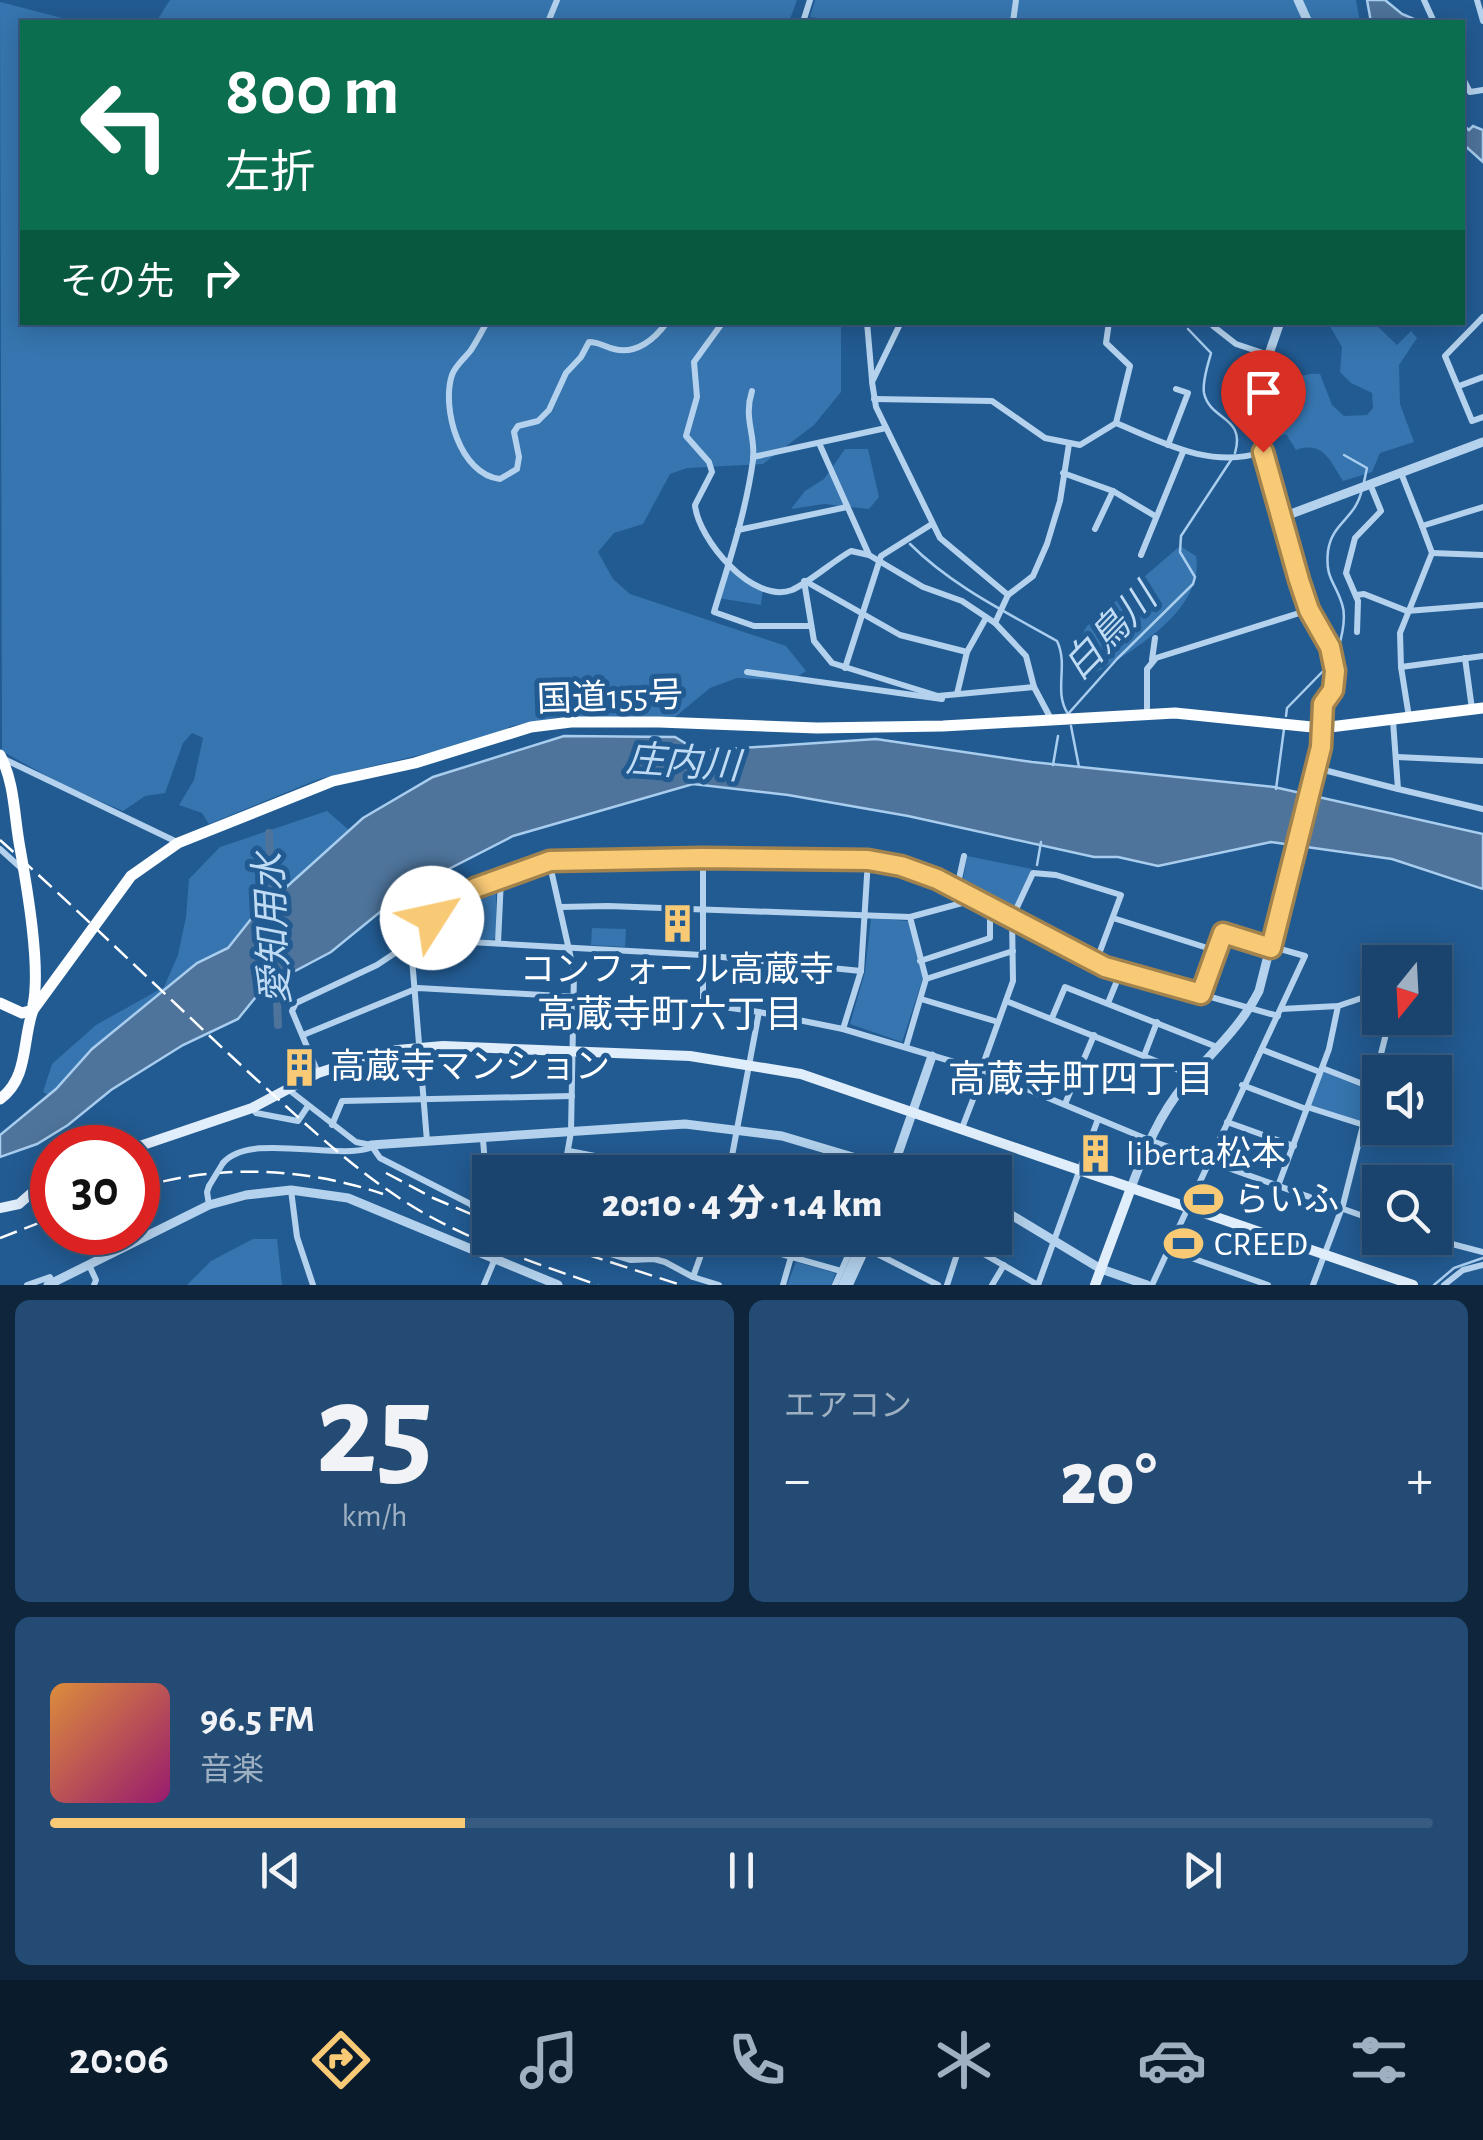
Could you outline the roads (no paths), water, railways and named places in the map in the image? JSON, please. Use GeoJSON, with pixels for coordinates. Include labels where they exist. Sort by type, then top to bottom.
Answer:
{"type":"FeatureCollection","features":[{"type":"Feature","properties":{"kind":"highway","name":"国道155号"},"geometry":{"type":"LineString","coordinates":[[33,1010],[131,876],[178,842],[348,776],[415,762],[553,723],[712,722],[817,728],[1200,714],[1322,728],[1477,709]]}},
{"type":"Feature","properties":{"kind":"highway"},"geometry":{"type":"LineString","coordinates":[[1,757],[12,790],[25,871],[35,986],[33,1010]]}},
{"type":"Feature","properties":{"kind":"main road"},"geometry":{"type":"LineString","coordinates":[[0,1002],[22,1013],[33,1010],[20,1075],[15,1086],[0,1099]]}},
{"type":"Feature","properties":{"kind":"main road"},"geometry":{"type":"LineString","coordinates":[[160,1139],[252,1108],[318,1073],[366,1056],[418,1047],[690,1056],[801,1074],[1413,1285]]}},
{"type":"Feature","properties":{"kind":"main road"},"geometry":{"type":"LineString","coordinates":[[1096,1285],[1130,1188]]}},
{"type":"Feature","properties":{"kind":"main road"},"geometry":{"type":"LineString","coordinates":[[0,1208],[19,1204],[30,1194]]}},
{"type":"Feature","properties":{"kind":"street"},"geometry":{"type":"LineString","coordinates":[[1478,0],[1483,21]]}},
{"type":"Feature","properties":{"kind":"street"},"geometry":{"type":"LineString","coordinates":[[1483,318],[1445,356],[1472,421],[1483,417]]}},
{"type":"Feature","properties":{"kind":"street"},"geometry":{"type":"LineString","coordinates":[[484,325],[452,375],[451,426],[458,446],[486,475],[500,479],[517,468],[514,432],[549,410],[566,373],[590,342],[611,349],[632,349],[657,335],[665,325]]}},
{"type":"Feature","properties":{"kind":"street"},"geometry":{"type":"LineString","coordinates":[[721,325],[694,362],[697,397],[686,436],[712,472],[695,505],[708,542],[748,581],[781,592],[793,589],[851,550],[879,560],[923,588],[962,601],[986,618],[997,620],[1026,656],[1034,687],[1052,720]]}},
{"type":"Feature","properties":{"kind":"street"},"geometry":{"type":"LineString","coordinates":[[867,325],[874,399],[932,524],[940,538],[1008,595]]}},
{"type":"Feature","properties":{"kind":"street"},"geometry":{"type":"LineString","coordinates":[[872,382],[900,325]]}},
{"type":"Feature","properties":{"kind":"street"},"geometry":{"type":"LineString","coordinates":[[874,399],[992,401],[1045,438],[1080,445],[1116,423],[1130,366],[1106,343],[1109,325]]}},
{"type":"Feature","properties":{"kind":"street"},"geometry":{"type":"LineString","coordinates":[[1212,325],[1236,344],[1269,355]]}},
{"type":"Feature","properties":{"kind":"street"},"geometry":{"type":"LineString","coordinates":[[1130,1188],[1159,1119],[1250,1008],[1271,948],[1316,768],[1323,704],[1333,690],[1335,671],[1330,647],[1309,610],[1256,424],[1258,398],[1279,325]]}},
{"type":"Feature","properties":{"kind":"street"},"geometry":{"type":"LineString","coordinates":[[1459,386],[1483,377]]}},
{"type":"Feature","properties":{"kind":"street"},"geometry":{"type":"LineString","coordinates":[[1168,445],[1188,393],[1176,389]]}},
{"type":"Feature","properties":{"kind":"street"},"geometry":{"type":"LineString","coordinates":[[752,391],[746,416],[754,458],[714,612],[754,626],[810,626]]}},
{"type":"Feature","properties":{"kind":"street"},"geometry":{"type":"LineString","coordinates":[[1116,423],[1183,452],[1228,458],[1263,452]]}},
{"type":"Feature","properties":{"kind":"street"},"geometry":{"type":"LineString","coordinates":[[754,458],[886,428]]}},
{"type":"Feature","properties":{"kind":"street"},"geometry":{"type":"LineString","coordinates":[[1280,518],[1483,442]]}},
{"type":"Feature","properties":{"kind":"street"},"geometry":{"type":"LineString","coordinates":[[818,443],[869,555]]}},
{"type":"Feature","properties":{"kind":"street"},"geometry":{"type":"LineString","coordinates":[[997,620],[1008,595],[1028,582],[1037,568],[1057,512],[1070,444]]}},
{"type":"Feature","properties":{"kind":"street"},"geometry":{"type":"LineString","coordinates":[[1141,555],[1183,452]]}},
{"type":"Feature","properties":{"kind":"street"},"geometry":{"type":"LineString","coordinates":[[1402,472],[1432,553],[1407,611],[1399,643],[1409,718]]}},
{"type":"Feature","properties":{"kind":"street"},"geometry":{"type":"LineString","coordinates":[[1062,474],[1113,492],[1155,516]]}},
{"type":"Feature","properties":{"kind":"street"},"geometry":{"type":"LineString","coordinates":[[1357,632],[1356,595],[1346,574],[1352,542],[1380,511],[1372,484]]}},
{"type":"Feature","properties":{"kind":"street"},"geometry":{"type":"LineString","coordinates":[[1094,529],[1113,492]]}},
{"type":"Feature","properties":{"kind":"street"},"geometry":{"type":"LineString","coordinates":[[738,530],[847,507]]}},
{"type":"Feature","properties":{"kind":"street"},"geometry":{"type":"LineString","coordinates":[[1422,526],[1483,507]]}},
{"type":"Feature","properties":{"kind":"street"},"geometry":{"type":"LineString","coordinates":[[845,668],[879,560],[932,524]]}},
{"type":"Feature","properties":{"kind":"street"},"geometry":{"type":"LineString","coordinates":[[1432,553],[1483,556]]}},
{"type":"Feature","properties":{"kind":"street"},"geometry":{"type":"LineString","coordinates":[[804,580],[900,635],[967,652]]}},
{"type":"Feature","properties":{"kind":"street"},"geometry":{"type":"LineString","coordinates":[[804,580],[814,642],[832,663],[938,696],[1034,687]]}},
{"type":"Feature","properties":{"kind":"street"},"geometry":{"type":"LineString","coordinates":[[1356,595],[1364,594],[1407,611],[1483,605]]}},
{"type":"Feature","properties":{"kind":"street"},"geometry":{"type":"LineString","coordinates":[[1152,661],[1309,610]]}},
{"type":"Feature","properties":{"kind":"street"},"geometry":{"type":"LineString","coordinates":[[957,694],[967,652],[986,618]]}},
{"type":"Feature","properties":{"kind":"street"},"geometry":{"type":"LineString","coordinates":[[1147,714],[1147,668],[1152,661],[1155,638]]}},
{"type":"Feature","properties":{"kind":"street"},"geometry":{"type":"LineString","coordinates":[[1401,668],[1483,656]]}},
{"type":"Feature","properties":{"kind":"street"},"geometry":{"type":"LineString","coordinates":[[1465,658],[1477,709]]}},
{"type":"Feature","properties":{"kind":"street"},"geometry":{"type":"LineString","coordinates":[[747,672],[898,691],[938,700],[957,694]]}},
{"type":"Feature","properties":{"kind":"street"},"geometry":{"type":"LineString","coordinates":[[1393,721],[1398,789]]}},
{"type":"Feature","properties":{"kind":"street"},"geometry":{"type":"LineString","coordinates":[[1,757],[178,842]]}},
{"type":"Feature","properties":{"kind":"street"},"geometry":{"type":"LineString","coordinates":[[1397,758],[1483,761]]}},
{"type":"Feature","properties":{"kind":"street"},"geometry":{"type":"LineString","coordinates":[[1316,768],[1483,809]]}},
{"type":"Feature","properties":{"kind":"street"},"geometry":{"type":"LineString","coordinates":[[0,848],[25,871]]}},
{"type":"Feature","properties":{"kind":"street"},"geometry":{"type":"LineString","coordinates":[[957,888],[964,856]]}},
{"type":"Feature","properties":{"kind":"street"},"geometry":{"type":"LineString","coordinates":[[702,858],[704,1004]]}},
{"type":"Feature","properties":{"kind":"street"},"geometry":{"type":"LineString","coordinates":[[844,1028],[861,971],[868,860]]}},
{"type":"Feature","properties":{"kind":"street"},"geometry":{"type":"LineString","coordinates":[[427,1142],[410,934],[475,888],[550,861],[868,860],[901,866],[957,888],[1096,962],[1250,1008],[1280,1012],[1338,1006],[1362,998]]}},
{"type":"Feature","properties":{"kind":"street"},"geometry":{"type":"LineString","coordinates":[[550,861],[570,947],[575,997],[568,1155]]}},
{"type":"Feature","properties":{"kind":"street"},"geometry":{"type":"LineString","coordinates":[[962,1130],[1013,980],[1012,918],[1033,874],[1056,876],[1121,896],[1096,962]]}},
{"type":"Feature","properties":{"kind":"street"},"geometry":{"type":"LineString","coordinates":[[498,943],[501,878]]}},
{"type":"Feature","properties":{"kind":"street"},"geometry":{"type":"LineString","coordinates":[[561,907],[910,917],[978,898]]}},
{"type":"Feature","properties":{"kind":"street"},"geometry":{"type":"LineString","coordinates":[[920,961],[990,938],[990,906]]}},
{"type":"Feature","properties":{"kind":"street"},"geometry":{"type":"LineString","coordinates":[[906,1048],[926,979],[910,917]]}},
{"type":"Feature","properties":{"kind":"street"},"geometry":{"type":"LineString","coordinates":[[1113,918],[1217,951]]}},
{"type":"Feature","properties":{"kind":"street"},"geometry":{"type":"LineString","coordinates":[[1012,1215],[1101,1269],[1150,1285],[1306,956],[1223,933],[1201,994]]}},
{"type":"Feature","properties":{"kind":"street"},"geometry":{"type":"LineString","coordinates":[[318,1073],[292,1011],[296,1003],[377,965],[416,939],[702,955],[861,971]]}},
{"type":"Feature","properties":{"kind":"street"},"geometry":{"type":"LineString","coordinates":[[926,979],[1012,952]]}},
{"type":"Feature","properties":{"kind":"street"},"geometry":{"type":"LineString","coordinates":[[1108,1003],[1122,972]]}},
{"type":"Feature","properties":{"kind":"street"},"geometry":{"type":"LineString","coordinates":[[1052,1018],[1065,986],[1218,1048]]}},
{"type":"Feature","properties":{"kind":"street"},"geometry":{"type":"LineString","coordinates":[[303,1035],[413,990],[704,1004],[759,1012],[844,1028],[982,1070],[1149,1140],[1362,1216]]}},
{"type":"Feature","properties":{"kind":"street"},"geometry":{"type":"LineString","coordinates":[[921,999],[998,1022]]}},
{"type":"Feature","properties":{"kind":"street"},"geometry":{"type":"LineString","coordinates":[[1006,1000],[1186,1074]]}},
{"type":"Feature","properties":{"kind":"street"},"geometry":{"type":"LineString","coordinates":[[1278,1186],[1321,1070],[1338,1006]]}},
{"type":"Feature","properties":{"kind":"street"},"geometry":{"type":"LineString","coordinates":[[733,1155],[759,1012]]}},
{"type":"Feature","properties":{"kind":"street"},"geometry":{"type":"LineString","coordinates":[[1144,1056],[1157,1022]]}},
{"type":"Feature","properties":{"kind":"street"},"geometry":{"type":"LineString","coordinates":[[1065,1104],[1094,1035]]}},
{"type":"Feature","properties":{"kind":"street"},"geometry":{"type":"LineString","coordinates":[[1263,1050],[1362,1084]]}},
{"type":"Feature","properties":{"kind":"street"},"geometry":{"type":"LineString","coordinates":[[900,1155],[932,1056]]}},
{"type":"Feature","properties":{"kind":"street"},"geometry":{"type":"LineString","coordinates":[[1244,1085],[1362,1124]]}},
{"type":"Feature","properties":{"kind":"street"},"geometry":{"type":"LineString","coordinates":[[288,1089],[356,1142],[371,1147],[407,1174],[472,1206]]}},
{"type":"Feature","properties":{"kind":"street"},"geometry":{"type":"LineString","coordinates":[[332,1124],[342,1102],[572,1096]]}},
{"type":"Feature","properties":{"kind":"street"},"geometry":{"type":"LineString","coordinates":[[252,1108],[256,1113],[298,1122],[308,1106]]}},
{"type":"Feature","properties":{"kind":"street"},"geometry":{"type":"LineString","coordinates":[[988,1255],[1038,1285],[1098,1118]]}},
{"type":"Feature","properties":{"kind":"street"},"geometry":{"type":"LineString","coordinates":[[1228,1122],[1294,1146]]}},
{"type":"Feature","properties":{"kind":"street"},"geometry":{"type":"LineString","coordinates":[[210,1205],[207,1192],[222,1163],[234,1154],[261,1150],[355,1152],[427,1142],[685,1124],[782,1136],[844,1155]]}},
{"type":"Feature","properties":{"kind":"street"},"geometry":{"type":"LineString","coordinates":[[1313,1285],[1362,1132]]}},
{"type":"Feature","properties":{"kind":"street"},"geometry":{"type":"LineString","coordinates":[[483,1140],[485,1155]]}},
{"type":"Feature","properties":{"kind":"street"},"geometry":{"type":"LineString","coordinates":[[569,1151],[590,1155]]}},
{"type":"Feature","properties":{"kind":"street"},"geometry":{"type":"LineString","coordinates":[[291,1190],[296,1237],[314,1285]]}},
{"type":"Feature","properties":{"kind":"street"},"geometry":{"type":"LineString","coordinates":[[27,1285],[43,1277],[50,1277],[51,1284],[210,1205],[291,1190],[348,1198],[558,1285]]}},
{"type":"Feature","properties":{"kind":"street"},"geometry":{"type":"LineString","coordinates":[[1444,1285],[1462,1270],[1481,1265],[1480,1252],[1452,1244]]}},
{"type":"Feature","properties":{"kind":"street"},"geometry":{"type":"LineString","coordinates":[[1169,1250],[1268,1285]]}},
{"type":"Feature","properties":{"kind":"street"},"geometry":{"type":"LineString","coordinates":[[614,1255],[631,1260],[654,1259],[719,1285]]}},
{"type":"Feature","properties":{"kind":"street"},"geometry":{"type":"LineString","coordinates":[[692,1277],[700,1255]]}},
{"type":"Feature","properties":{"kind":"street"},"geometry":{"type":"LineString","coordinates":[[784,1255],[841,1271]]}},
{"type":"Feature","properties":{"kind":"street"},"geometry":{"type":"LineString","coordinates":[[835,1285],[851,1255]]}},
{"type":"Feature","properties":{"kind":"street"},"geometry":{"type":"LineString","coordinates":[[847,1285],[855,1255]]}},
{"type":"Feature","properties":{"kind":"street"},"geometry":{"type":"LineString","coordinates":[[881,1255],[938,1285]]}},
{"type":"Feature","properties":{"kind":"street"},"geometry":{"type":"LineString","coordinates":[[947,1285],[955,1255]]}},
{"type":"Feature","properties":{"kind":"street"},"geometry":{"type":"LineString","coordinates":[[783,1285],[791,1257]]}},
{"type":"Feature","properties":{"kind":"street"},"geometry":{"type":"LineString","coordinates":[[484,1285],[494,1261]]}},
{"type":"Feature","properties":{"kind":"street"},"geometry":{"type":"LineString","coordinates":[[89,1264],[94,1285]]}},
{"type":"Feature","properties":{"kind":"street"},"geometry":{"type":"LineString","coordinates":[[992,1285],[1004,1264]]}},
{"type":"Feature","properties":{"kind":"water"},"geometry":{"type":"Polygon","coordinates":[[[1367,0],[1385,0],[1416,20],[1371,20],[1367,0]]]}},
{"type":"Feature","properties":{"kind":"water"},"geometry":{"type":"Polygon","coordinates":[[[1465,127],[1483,130],[1483,162],[1465,146],[1465,127]]]}},
{"type":"Feature","properties":{"kind":"water","name":"庄内川"},"geometry":{"type":"Polygon","coordinates":[[[564,736],[675,737],[698,751],[876,739],[1032,762],[1274,787],[1483,834],[1483,889],[1392,859],[1271,842],[1158,866],[1118,857],[1094,857],[908,816],[788,795],[693,784],[513,836],[443,872],[380,912],[331,952],[263,988],[238,1019],[183,1045],[111,1090],[68,1125],[30,1125],[30,1146],[0,1157],[0,1135],[56,1089],[92,1049],[197,963],[228,948],[251,919],[363,818],[433,777],[564,736]]]}},
{"type":"Feature","properties":{"kind":"waterway","name":"白鳥川"},"geometry":{"type":"LineString","coordinates":[[1188,329],[1211,353],[1204,393],[1213,409],[1236,432],[1235,453]]}},
{"type":"Feature","properties":{"kind":"waterway"},"geometry":{"type":"LineString","coordinates":[[1344,455],[1367,468],[1364,482]]}},
{"type":"Feature","properties":{"kind":"waterway","name":"白鳥川"},"geometry":{"type":"LineString","coordinates":[[910,544],[962,586],[1057,641],[1062,660],[1062,696],[1068,714],[1193,584],[1195,577],[1180,552],[1181,536],[1231,460]]}},
{"type":"Feature","properties":{"kind":"waterway"},"geometry":{"type":"LineString","coordinates":[[1333,658],[1344,617],[1329,574],[1328,551],[1334,533],[1355,507],[1362,489]]}},
{"type":"Feature","properties":{"kind":"waterway"},"geometry":{"type":"LineString","coordinates":[[1286,716],[1287,708],[1329,665]]}},
{"type":"Feature","properties":{"kind":"waterway","name":"白鳥川"},"geometry":{"type":"LineString","coordinates":[[1071,726],[1079,767]]}},
{"type":"Feature","properties":{"kind":"waterway"},"geometry":{"type":"LineString","coordinates":[[1276,789],[1284,729]]}},
{"type":"Feature","properties":{"kind":"waterway"},"geometry":{"type":"LineString","coordinates":[[1053,765],[1058,736]]}},
{"type":"Feature","properties":{"kind":"waterway","name":"愛知用水"},"geometry":{"type":"LineString","coordinates":[[269,833],[272,906]]}},
{"type":"Feature","properties":{"kind":"waterway"},"geometry":{"type":"LineString","coordinates":[[1037,865],[1041,842]]}},
{"type":"Feature","properties":{"kind":"waterway","name":"愛知用水"},"geometry":{"type":"LineString","coordinates":[[276,975],[278,1025]]}},
{"type":"Feature","properties":{"kind":"waterway"},"geometry":{"type":"LineString","coordinates":[[1434,1285],[1454,1268],[1483,1258]]}},
{"type":"Feature","properties":{"kind":"railway"},"geometry":{"type":"LineString","coordinates":[[0,840],[276,1097],[377,1183],[465,1234],[598,1285]]}},
{"type":"Feature","properties":{"kind":"railway"},"geometry":{"type":"LineString","coordinates":[[160,1182],[199,1175],[261,1172],[323,1178],[383,1194]]}},
{"type":"Feature","properties":{"kind":"railway"},"geometry":{"type":"LineString","coordinates":[[386,1173],[472,1214]]}},
{"type":"Feature","properties":{"kind":"railway"},"geometry":{"type":"LineString","coordinates":[[0,1238],[30,1226]]}},
{"type":"Feature","properties":{"kind":"railway"},"geometry":{"type":"LineString","coordinates":[[588,1255],[681,1285]]}},
{"type":"Feature","properties":{"kind":"place","name":"コンフォール高蔵寺"},"geometry":{"type":"Point","coordinates":[677,923]}},
{"type":"Feature","properties":{"kind":"place","name":"高蔵寺マンション"},"geometry":{"type":"Point","coordinates":[300,1067]}},
{"type":"Feature","properties":{"kind":"place","name":"liberta松本"},"geometry":{"type":"Point","coordinates":[1096,1154]}},
{"type":"Feature","properties":{"kind":"place","name":"らいふ"},"geometry":{"type":"Point","coordinates":[1204,1200]}},
{"type":"Feature","properties":{"kind":"place","name":"CREED"},"geometry":{"type":"Point","coordinates":[1184,1244]}},
{"type":"Feature","properties":{"kind":"district","name":"高蔵寺町六丁目"},"geometry":{"type":"Point","coordinates":[670,1016]}},
{"type":"Feature","properties":{"kind":"district","name":"高蔵寺町四丁目"},"geometry":{"type":"Point","coordinates":[1081,1081]}}]}
